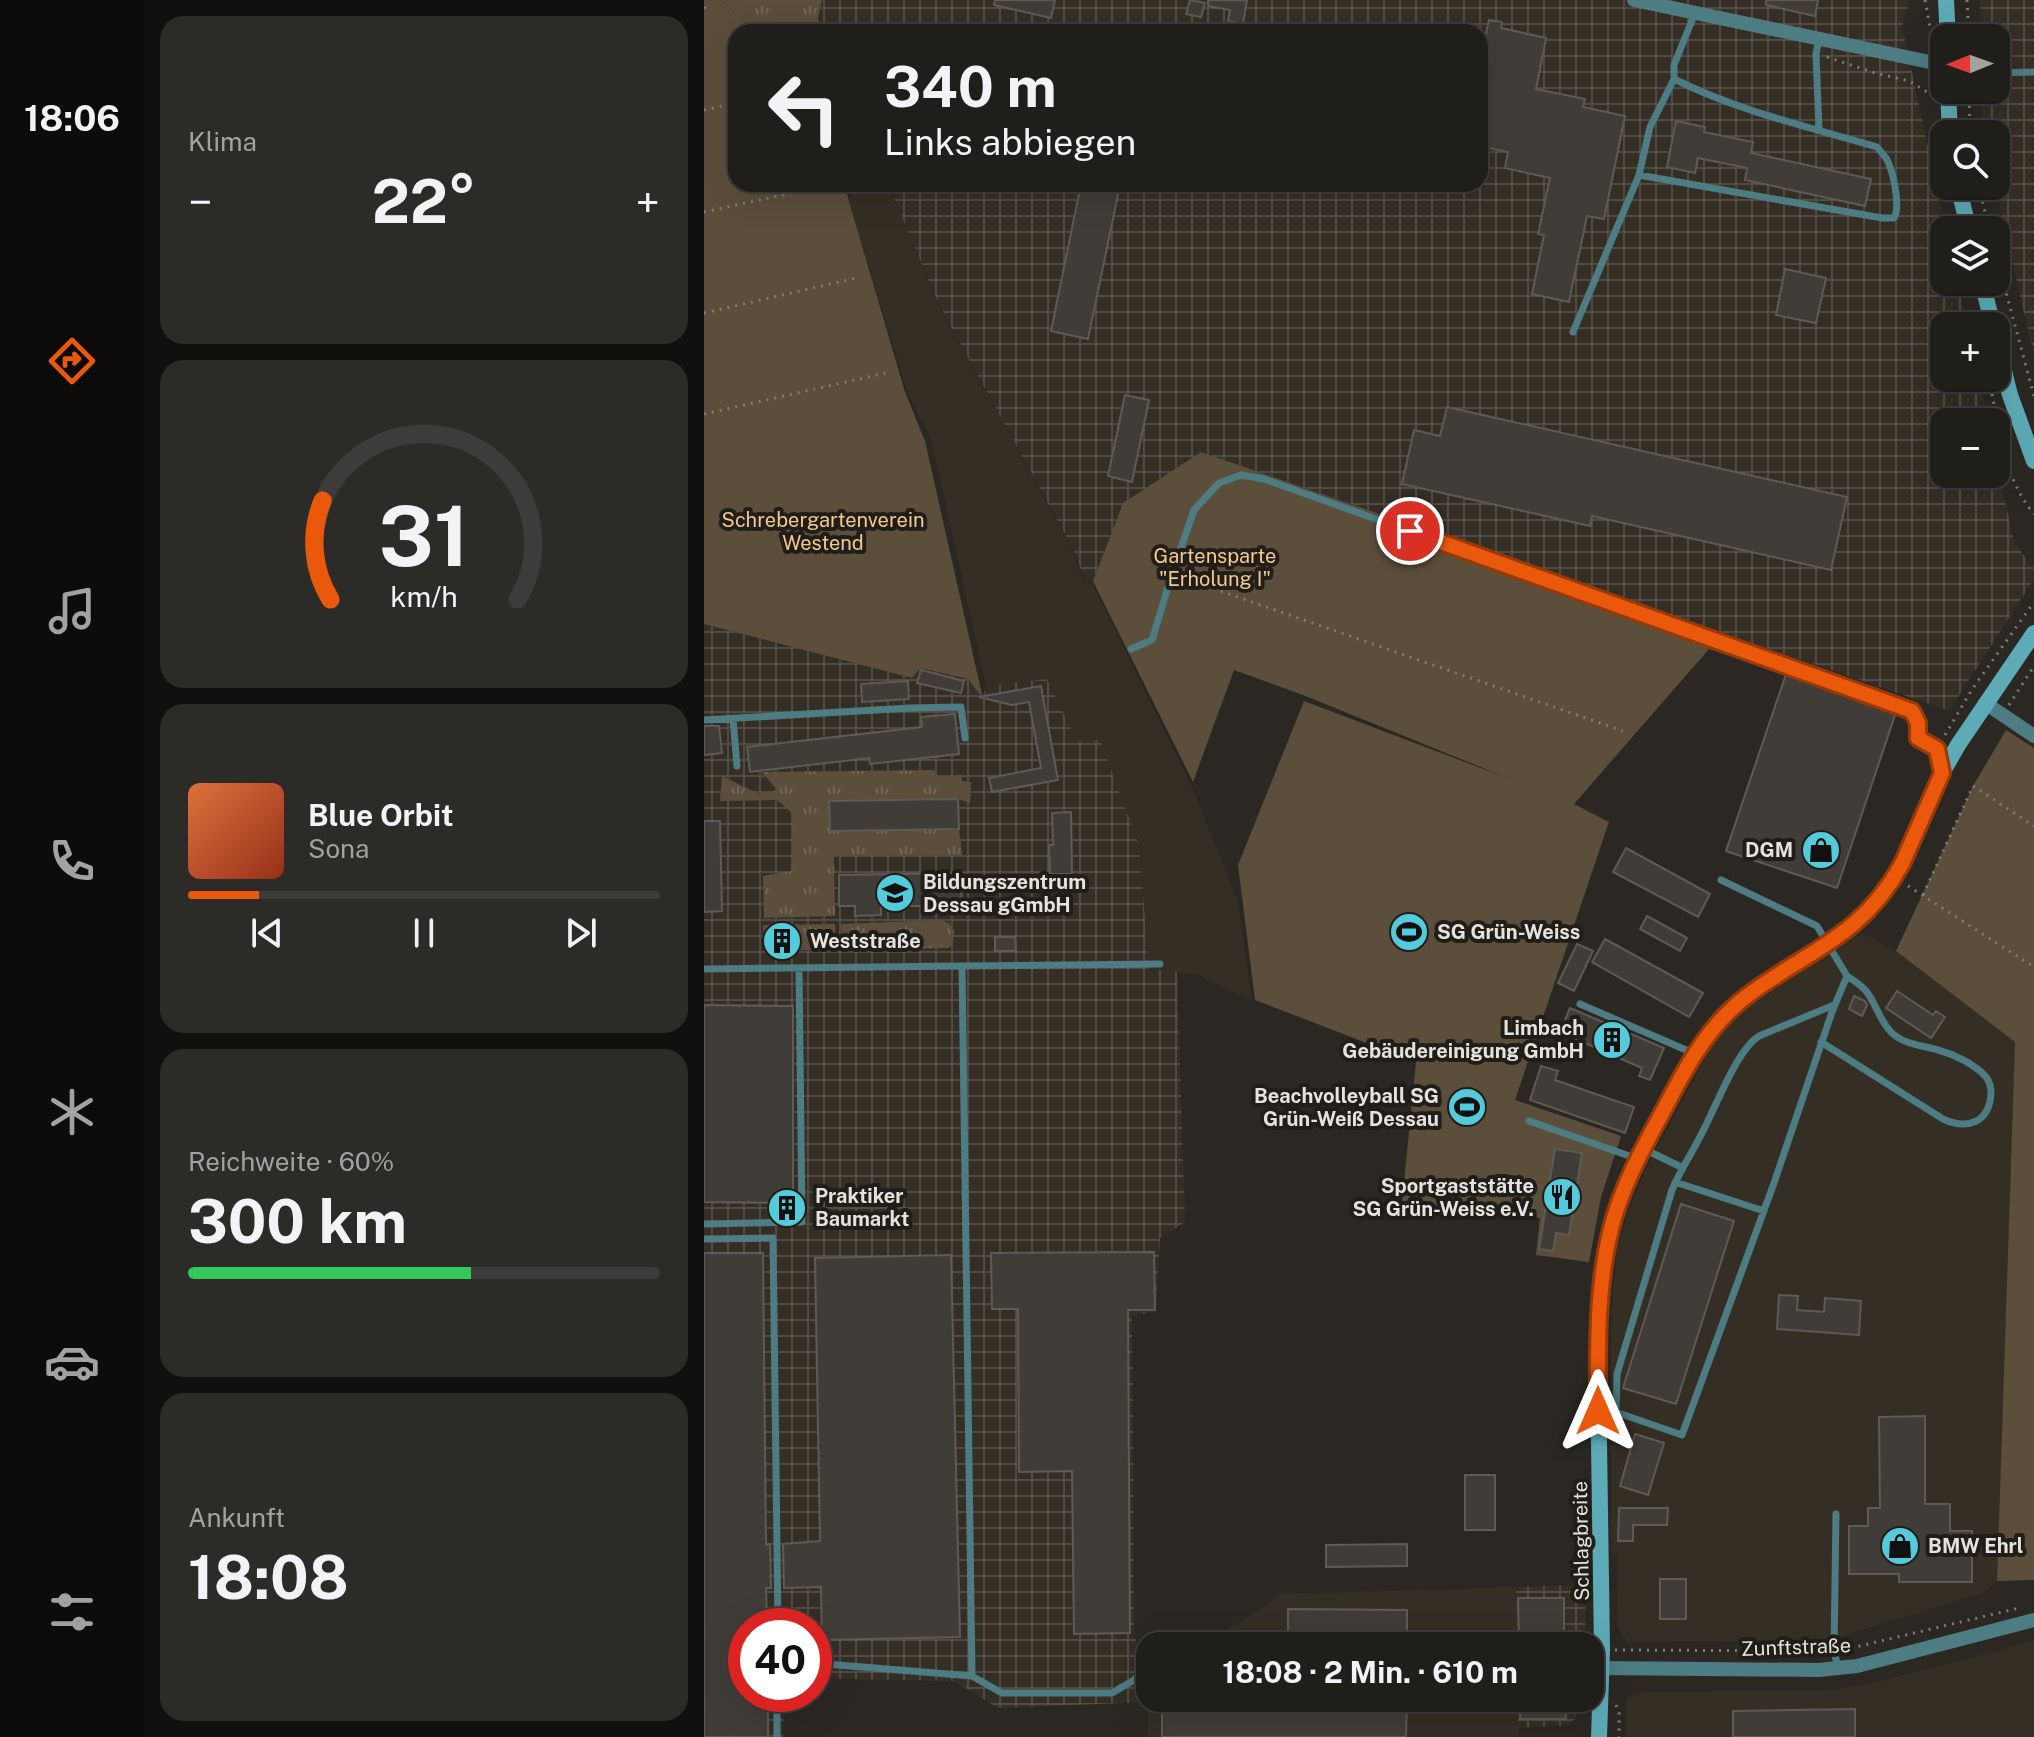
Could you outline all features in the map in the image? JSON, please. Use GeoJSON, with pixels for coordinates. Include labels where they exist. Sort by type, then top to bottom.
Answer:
{"type":"FeatureCollection","features":[{"type":"Feature","properties":{"kind":"street"},"geometry":{"type":"LineString","coordinates":[[1634,0],[1818,46],[1930,63]]}},
{"type":"Feature","properties":{"kind":"street"},"geometry":{"type":"LineString","coordinates":[[1946,0],[1947,24]]}},
{"type":"Feature","properties":{"kind":"street"},"geometry":{"type":"LineString","coordinates":[[2009,392],[2034,461]]}},
{"type":"Feature","properties":{"kind":"street","name":"Schlagbreite"},"geometry":{"type":"LineString","coordinates":[[1602,1632],[1599,1325],[1607,1246],[1620,1198],[1640,1154],[1695,1053],[1714,1028],[1748,995],[1828,945],[1865,916],[1894,878],[1942,773],[1985,703],[2034,633]]}},
{"type":"Feature","properties":{"kind":"street"},"geometry":{"type":"LineString","coordinates":[[1985,703],[2034,736]]}},
{"type":"Feature","properties":{"kind":"street","name":"Zunftstraße"},"geometry":{"type":"LineString","coordinates":[[1604,1668],[1819,1670],[1857,1666],[2034,1620]]}},
{"type":"Feature","properties":{"kind":"street","name":"Schlagbreite"},"geometry":{"type":"LineString","coordinates":[[1599,1737],[1600,1712]]}},
{"type":"Feature","properties":{"kind":"lane"},"geometry":{"type":"LineString","coordinates":[[1573,332],[1639,175],[1650,127],[1674,79],[1674,65],[1695,13]]}},
{"type":"Feature","properties":{"kind":"lane"},"geometry":{"type":"LineString","coordinates":[[1818,46],[1819,130]]}},
{"type":"Feature","properties":{"kind":"lane"},"geometry":{"type":"LineString","coordinates":[[2010,73],[2034,72]]}},
{"type":"Feature","properties":{"kind":"lane"},"geometry":{"type":"LineString","coordinates":[[1639,175],[1882,218],[1894,218],[1897,212],[1896,190],[1886,158],[1877,147],[1755,111],[1674,79]]}},
{"type":"Feature","properties":{"kind":"lane"},"geometry":{"type":"LineString","coordinates":[[1131,649],[1152,640],[1194,510],[1219,483],[1241,475],[1264,479],[1912,711],[1918,723],[1918,738],[1937,749],[1942,773]]}},
{"type":"Feature","properties":{"kind":"lane"},"geometry":{"type":"LineString","coordinates":[[704,720],[961,707],[965,738]]}},
{"type":"Feature","properties":{"kind":"lane"},"geometry":{"type":"LineString","coordinates":[[733,719],[737,766]]}},
{"type":"Feature","properties":{"kind":"lane"},"geometry":{"type":"LineString","coordinates":[[1721,880],[1817,926],[1847,976],[1865,989],[1892,1033],[1916,1046],[1953,1055],[1986,1076],[1991,1084],[1986,1112],[1976,1122],[1953,1124],[1821,1042]]}},
{"type":"Feature","properties":{"kind":"lane"},"geometry":{"type":"LineString","coordinates":[[704,969],[1160,964]]}},
{"type":"Feature","properties":{"kind":"lane"},"geometry":{"type":"LineString","coordinates":[[962,966],[972,1676]]}},
{"type":"Feature","properties":{"kind":"lane"},"geometry":{"type":"LineString","coordinates":[[704,1224],[802,1222],[799,968]]}},
{"type":"Feature","properties":{"kind":"lane"},"geometry":{"type":"LineString","coordinates":[[1598,1411],[1607,1409],[1682,1435],[1847,976]]}},
{"type":"Feature","properties":{"kind":"lane"},"geometry":{"type":"LineString","coordinates":[[1580,1004],[1695,1053]]}},
{"type":"Feature","properties":{"kind":"lane"},"geometry":{"type":"LineString","coordinates":[[1616,1412],[1617,1374],[1681,1167],[1751,1041],[1835,1005]]}},
{"type":"Feature","properties":{"kind":"lane"},"geometry":{"type":"LineString","coordinates":[[1529,1121],[1681,1167]]}},
{"type":"Feature","properties":{"kind":"lane"},"geometry":{"type":"LineString","coordinates":[[1675,1182],[1764,1211]]}},
{"type":"Feature","properties":{"kind":"lane"},"geometry":{"type":"LineString","coordinates":[[704,1239],[773,1238],[778,1608]]}},
{"type":"Feature","properties":{"kind":"lane"},"geometry":{"type":"LineString","coordinates":[[1836,1514],[1834,1651],[1838,1668]]}},
{"type":"Feature","properties":{"kind":"lane"},"geometry":{"type":"LineString","coordinates":[[832,1664],[972,1676],[1002,1693],[1112,1693],[1136,1678]]}},
{"type":"Feature","properties":{"kind":"lane"},"geometry":{"type":"LineString","coordinates":[[777,1712],[777,1737]]}},
{"type":"Feature","properties":{"kind":"path"},"geometry":{"type":"LineString","coordinates":[[1967,0],[1968,24]]}},
{"type":"Feature","properties":{"kind":"path"},"geometry":{"type":"LineString","coordinates":[[1818,46],[1875,73],[1930,88]]}},
{"type":"Feature","properties":{"kind":"path"},"geometry":{"type":"LineString","coordinates":[[704,110],[728,105]]}},
{"type":"Feature","properties":{"kind":"path"},"geometry":{"type":"LineString","coordinates":[[704,212],[796,192]]}},
{"type":"Feature","properties":{"kind":"path"},"geometry":{"type":"LineString","coordinates":[[704,313],[857,278]]}},
{"type":"Feature","properties":{"kind":"path"},"geometry":{"type":"LineString","coordinates":[[2007,296],[2034,396]]}},
{"type":"Feature","properties":{"kind":"path"},"geometry":{"type":"LineString","coordinates":[[704,414],[886,373]]}},
{"type":"Feature","properties":{"kind":"path"},"geometry":{"type":"LineString","coordinates":[[1992,392],[2012,479],[2034,514]]}},
{"type":"Feature","properties":{"kind":"path"},"geometry":{"type":"LineString","coordinates":[[1172,574],[1623,731]]}},
{"type":"Feature","properties":{"kind":"path"},"geometry":{"type":"LineString","coordinates":[[2003,715],[2034,666]]}},
{"type":"Feature","properties":{"kind":"path"},"geometry":{"type":"LineString","coordinates":[[1923,895],[1973,786],[2034,826]]}},
{"type":"Feature","properties":{"kind":"path"},"geometry":{"type":"LineString","coordinates":[[1894,878],[2034,967]]}},
{"type":"Feature","properties":{"kind":"path"},"geometry":{"type":"LineString","coordinates":[[1604,1650],[1834,1651],[2019,1608]]}},
{"type":"Feature","properties":{"kind":"shaded area"},"geometry":{"type":"Polygon","coordinates":[[[822,0],[1910,0],[1902,26],[1930,156],[1930,200],[1940,200],[1943,216],[1930,216],[1930,296],[1961,296],[1964,312],[1930,312],[1930,392],[1982,392],[1985,408],[1930,408],[1930,488],[2002,488],[2014,542],[2034,569],[2034,579],[1949,711],[1201,452],[1123,503],[1093,581],[1085,580],[1073,549],[938,303],[891,192],[1488,192],[1488,24],[821,24],[818,18],[822,0]]]}},
{"type":"Feature","properties":{"kind":"shaded area"},"geometry":{"type":"Polygon","coordinates":[[[1980,0],[2034,0],[2034,356],[2010,251],[2010,216],[2002,216],[1998,200],[2010,200],[2010,120],[1981,120],[1981,104],[2010,104],[2010,24],[1981,24],[1980,0]]]}},
{"type":"Feature","properties":{"kind":"shaded area"},"geometry":{"type":"Polygon","coordinates":[[[857,192],[891,192],[937,303],[1072,549],[1083,581],[1092,583],[1190,783],[1238,901],[1252,1001],[1198,975],[1149,970],[1139,845],[1077,742],[1047,679],[986,686],[932,442],[907,391],[848,198],[857,192]]]}},
{"type":"Feature","properties":{"kind":"shaded area"},"geometry":{"type":"Polygon","coordinates":[[[704,624],[912,678],[920,668],[968,679],[982,699],[986,686],[1047,679],[1077,741],[1100,740],[1139,845],[1149,969],[1177,972],[1185,1222],[1160,1238],[1156,1311],[1132,1316],[1136,1702],[998,1708],[954,1681],[832,1678],[832,1608],[728,1608],[728,1712],[784,1712],[783,1737],[704,1737],[704,624]]]}},
{"type":"Feature","properties":{"kind":"shaded area"},"geometry":{"type":"Polygon","coordinates":[[[1863,933],[1896,951],[2015,1042],[1997,1581],[1983,1593],[1829,1640],[1627,1642],[1617,1625],[1618,1556],[1611,1550],[1611,1321],[1617,1248],[1629,1209],[1649,1163],[1715,1039],[1749,1006],[1863,933]]]}},
{"type":"Feature","properties":{"kind":"shaded area"},"geometry":{"type":"Polygon","coordinates":[[[1585,1585],[1585,1632],[1517,1632],[1516,1587],[1585,1585]]]}},
{"type":"Feature","properties":{"kind":"shaded area"},"geometry":{"type":"Polygon","coordinates":[[[1516,1587],[1517,1632],[1222,1632],[1262,1609],[1279,1594],[1516,1587]]]}},
{"type":"Feature","properties":{"kind":"shaded area"},"geometry":{"type":"Polygon","coordinates":[[[2034,1641],[2034,1737],[1626,1737],[1626,1698],[1643,1692],[1827,1691],[1873,1683],[2034,1641]]]}},
{"type":"Feature","properties":{"kind":"shaded area"},"geometry":{"type":"Polygon","coordinates":[[[1148,1712],[1518,1712],[1519,1737],[1148,1737],[1148,1712]]]}},
{"type":"Feature","properties":{"kind":"shaded area"},"geometry":{"type":"Polygon","coordinates":[[[1518,1712],[1576,1712],[1575,1719],[1567,1725],[1518,1728],[1518,1712]]]}},
{"type":"Feature","properties":{"kind":"green space","name":"Schrebergartenverein Westend"},"geometry":{"type":"Polygon","coordinates":[[[704,0],[721,0],[747,24],[728,24],[728,192],[847,192],[905,392],[925,441],[983,699],[968,679],[920,668],[912,678],[704,624],[704,0]]]}},
{"type":"Feature","properties":{"kind":"green space"},"geometry":{"type":"Polygon","coordinates":[[[721,0],[822,0],[818,18],[821,24],[747,24],[721,0]]]}},
{"type":"Feature","properties":{"kind":"green space","name":"Gartensparte \"Erholung I\""},"geometry":{"type":"Polygon","coordinates":[[[1201,452],[1723,633],[1574,804],[1609,822],[1515,1100],[1621,1136],[1601,1197],[1589,1262],[1536,1255],[1540,1218],[1402,1202],[1416,1062],[1255,1000],[1238,865],[1304,701],[1515,781],[1234,670],[1193,782],[1093,581],[1123,503],[1201,452]]]}},
{"type":"Feature","properties":{"kind":"green space"},"geometry":{"type":"Polygon","coordinates":[[[2006,730],[2034,748],[2034,1580],[1997,1581],[2015,1042],[1896,951],[1973,786],[2006,730]]]}},
{"type":"Feature","properties":{"kind":"green space"},"geometry":{"type":"Polygon","coordinates":[[[934,770],[936,777],[961,775],[962,781],[971,782],[970,803],[958,799],[829,801],[830,831],[959,829],[962,855],[834,856],[835,916],[764,918],[763,876],[792,871],[792,813],[777,800],[720,801],[722,776],[759,794],[777,790],[762,772],[934,770]]]}},
{"type":"Feature","properties":{"kind":"green space"},"geometry":{"type":"Polygon","coordinates":[[[940,920],[949,923],[954,931],[953,944],[948,948],[843,950],[841,924],[940,920]]]}},
{"type":"Feature","properties":{"kind":"green space"},"geometry":{"type":"Polygon","coordinates":[[[835,924],[836,950],[769,950],[764,941],[763,925],[835,924]]]}},
{"type":"Feature","properties":{"kind":"building"},"geometry":{"type":"Polygon","coordinates":[[[995,0],[1055,0],[1051,18],[994,5],[995,0]]]}},
{"type":"Feature","properties":{"kind":"building"},"geometry":{"type":"Polygon","coordinates":[[[1190,0],[1205,3],[1201,17],[1186,14],[1190,0]]]}},
{"type":"Feature","properties":{"kind":"building"},"geometry":{"type":"Polygon","coordinates":[[[1208,0],[1247,0],[1243,24],[1228,21],[1230,10],[1208,6],[1208,0]]]}},
{"type":"Feature","properties":{"kind":"building"},"geometry":{"type":"Polygon","coordinates":[[[1766,0],[1818,0],[1815,16],[1766,5],[1766,0]]]}},
{"type":"Feature","properties":{"kind":"building"},"geometry":{"type":"Polygon","coordinates":[[[1489,20],[1502,22],[1501,28],[1546,38],[1536,89],[1585,99],[1583,107],[1625,116],[1604,219],[1587,216],[1569,302],[1532,294],[1544,235],[1538,234],[1550,178],[1505,168],[1508,152],[1488,148],[1489,20]]]}},
{"type":"Feature","properties":{"kind":"building"},"geometry":{"type":"Polygon","coordinates":[[[1676,121],[1705,127],[1704,132],[1753,142],[1751,153],[1871,179],[1865,206],[1745,180],[1747,168],[1698,158],[1695,173],[1667,167],[1676,121]]]}},
{"type":"Feature","properties":{"kind":"building"},"geometry":{"type":"Polygon","coordinates":[[[1079,192],[1119,192],[1088,339],[1051,331],[1079,192]]]}},
{"type":"Feature","properties":{"kind":"building"},"geometry":{"type":"Polygon","coordinates":[[[1785,269],[1826,278],[1816,323],[1776,315],[1785,269]]]}},
{"type":"Feature","properties":{"kind":"building"},"geometry":{"type":"Polygon","coordinates":[[[1125,395],[1149,400],[1132,482],[1108,476],[1125,395]]]}},
{"type":"Feature","properties":{"kind":"building"},"geometry":{"type":"Polygon","coordinates":[[[1447,407],[1847,497],[1831,570],[1592,516],[1590,526],[1402,484],[1414,430],[1440,436],[1447,407]]]}},
{"type":"Feature","properties":{"kind":"building"},"geometry":{"type":"Polygon","coordinates":[[[921,670],[964,681],[961,693],[917,683],[921,670]]]}},
{"type":"Feature","properties":{"kind":"building"},"geometry":{"type":"Polygon","coordinates":[[[1786,674],[1896,712],[1837,888],[1726,851],[1786,674]]]}},
{"type":"Feature","properties":{"kind":"building"},"geometry":{"type":"Polygon","coordinates":[[[908,681],[909,699],[862,702],[861,684],[908,681]]]}},
{"type":"Feature","properties":{"kind":"building"},"geometry":{"type":"Polygon","coordinates":[[[1041,686],[1058,780],[992,792],[989,778],[1041,768],[1029,702],[1012,705],[979,697],[1041,686]]]}},
{"type":"Feature","properties":{"kind":"building"},"geometry":{"type":"Polygon","coordinates":[[[955,714],[959,754],[870,764],[869,758],[750,772],[747,747],[922,727],[921,717],[955,714]]]}},
{"type":"Feature","properties":{"kind":"building"},"geometry":{"type":"Polygon","coordinates":[[[704,726],[719,726],[722,753],[704,755],[704,726]]]}},
{"type":"Feature","properties":{"kind":"building"},"geometry":{"type":"Polygon","coordinates":[[[958,799],[959,829],[830,831],[829,801],[958,799]]]}},
{"type":"Feature","properties":{"kind":"building"},"geometry":{"type":"Polygon","coordinates":[[[1071,812],[1072,874],[1050,874],[1052,813],[1071,812]]]}},
{"type":"Feature","properties":{"kind":"building"},"geometry":{"type":"Polygon","coordinates":[[[704,821],[720,821],[722,911],[704,912],[704,821]]]}},
{"type":"Feature","properties":{"kind":"building"},"geometry":{"type":"Polygon","coordinates":[[[1626,848],[1710,894],[1698,917],[1613,872],[1626,848]]]}},
{"type":"Feature","properties":{"kind":"building"},"geometry":{"type":"Polygon","coordinates":[[[961,873],[962,913],[928,913],[928,906],[881,906],[881,915],[855,916],[855,906],[839,906],[839,875],[961,873]]]}},
{"type":"Feature","properties":{"kind":"building"},"geometry":{"type":"Polygon","coordinates":[[[1647,916],[1687,938],[1680,951],[1640,929],[1647,916]]]}},
{"type":"Feature","properties":{"kind":"building"},"geometry":{"type":"Polygon","coordinates":[[[995,937],[1015,937],[1016,951],[995,951],[995,937]]]}},
{"type":"Feature","properties":{"kind":"building"},"geometry":{"type":"Polygon","coordinates":[[[1605,939],[1703,993],[1689,1017],[1592,962],[1605,939]]]}},
{"type":"Feature","properties":{"kind":"building"},"geometry":{"type":"Polygon","coordinates":[[[1577,944],[1593,951],[1574,991],[1558,983],[1577,944]]]}},
{"type":"Feature","properties":{"kind":"building"},"geometry":{"type":"Polygon","coordinates":[[[1897,991],[1933,1015],[1936,1011],[1945,1017],[1931,1038],[1886,1008],[1897,991]]]}},
{"type":"Feature","properties":{"kind":"building"},"geometry":{"type":"Polygon","coordinates":[[[1854,996],[1867,1005],[1862,1016],[1849,1009],[1854,996]]]}},
{"type":"Feature","properties":{"kind":"building"},"geometry":{"type":"Polygon","coordinates":[[[704,1005],[793,1006],[793,1211],[781,1211],[781,1203],[704,1202],[704,1005]]]}},
{"type":"Feature","properties":{"kind":"building","name":"Limbach Gebäudereinigung GmbH"},"geometry":{"type":"Polygon","coordinates":[[[1570,1008],[1664,1048],[1650,1080],[1639,1076],[1642,1068],[1560,1032],[1570,1008]]]}},
{"type":"Feature","properties":{"kind":"building"},"geometry":{"type":"Polygon","coordinates":[[[1541,1066],[1558,1071],[1555,1080],[1634,1107],[1625,1133],[1530,1100],[1541,1066]]]}},
{"type":"Feature","properties":{"kind":"building"},"geometry":{"type":"Polygon","coordinates":[[[1555,1149],[1582,1153],[1569,1235],[1556,1233],[1553,1251],[1539,1249],[1555,1149]]]}},
{"type":"Feature","properties":{"kind":"building"},"geometry":{"type":"Polygon","coordinates":[[[1681,1204],[1734,1221],[1676,1404],[1623,1388],[1681,1204]]]}},
{"type":"Feature","properties":{"kind":"building"},"geometry":{"type":"Polygon","coordinates":[[[1154,1252],[1155,1310],[1128,1310],[1130,1633],[1074,1634],[1072,1471],[1019,1472],[1018,1309],[992,1309],[991,1253],[1154,1252]]]}},
{"type":"Feature","properties":{"kind":"building"},"geometry":{"type":"Polygon","coordinates":[[[704,1253],[763,1253],[766,1545],[770,1544],[771,1588],[766,1588],[767,1608],[728,1608],[728,1712],[768,1712],[768,1737],[704,1737],[704,1253]]]}},
{"type":"Feature","properties":{"kind":"building"},"geometry":{"type":"Polygon","coordinates":[[[951,1255],[960,1637],[832,1640],[832,1608],[821,1608],[821,1587],[784,1588],[783,1544],[820,1541],[815,1258],[951,1255]]]}},
{"type":"Feature","properties":{"kind":"building"},"geometry":{"type":"Polygon","coordinates":[[[1779,1295],[1798,1296],[1797,1310],[1824,1312],[1825,1298],[1861,1301],[1859,1335],[1777,1329],[1779,1295]]]}},
{"type":"Feature","properties":{"kind":"building"},"geometry":{"type":"Polygon","coordinates":[[[1925,1416],[1925,1504],[1950,1504],[1950,1531],[1972,1531],[1972,1582],[1899,1582],[1899,1574],[1849,1574],[1849,1526],[1868,1526],[1868,1508],[1880,1508],[1879,1417],[1925,1416]]]}},
{"type":"Feature","properties":{"kind":"building"},"geometry":{"type":"Polygon","coordinates":[[[1635,1434],[1664,1443],[1648,1495],[1620,1486],[1635,1434]]]}},
{"type":"Feature","properties":{"kind":"building"},"geometry":{"type":"Polygon","coordinates":[[[1465,1475],[1495,1475],[1495,1530],[1465,1530],[1465,1475]]]}},
{"type":"Feature","properties":{"kind":"building"},"geometry":{"type":"Polygon","coordinates":[[[1619,1508],[1668,1508],[1667,1525],[1633,1525],[1633,1541],[1618,1541],[1619,1508]]]}},
{"type":"Feature","properties":{"kind":"building"},"geometry":{"type":"Polygon","coordinates":[[[1407,1544],[1407,1566],[1326,1567],[1326,1545],[1407,1544]]]}},
{"type":"Feature","properties":{"kind":"building"},"geometry":{"type":"Polygon","coordinates":[[[1660,1579],[1686,1579],[1686,1619],[1660,1619],[1660,1579]]]}},
{"type":"Feature","properties":{"kind":"building"},"geometry":{"type":"Polygon","coordinates":[[[1518,1598],[1564,1598],[1564,1632],[1519,1632],[1518,1598]]]}},
{"type":"Feature","properties":{"kind":"building"},"geometry":{"type":"Polygon","coordinates":[[[1288,1609],[1407,1610],[1407,1632],[1288,1632],[1288,1609]]]}},
{"type":"Feature","properties":{"kind":"building"},"geometry":{"type":"Polygon","coordinates":[[[1855,1709],[1855,1737],[1733,1737],[1733,1711],[1855,1709]]]}},
{"type":"Feature","properties":{"kind":"building"},"geometry":{"type":"Polygon","coordinates":[[[1162,1712],[1407,1712],[1406,1737],[1162,1737],[1162,1712]]]}},
{"type":"Feature","properties":{"kind":"building"},"geometry":{"type":"Polygon","coordinates":[[[1520,1712],[1566,1712],[1566,1719],[1520,1719],[1520,1712]]]}},
{"type":"Feature","properties":{"kind":"place","name":"DGM"},"geometry":{"type":"Point","coordinates":[1821,850]}},
{"type":"Feature","properties":{"kind":"place","name":"Bildungszentrum Dessau gGmbH"},"geometry":{"type":"Point","coordinates":[895,893]}},
{"type":"Feature","properties":{"kind":"place","name":"SG Grün-Weiss"},"geometry":{"type":"Point","coordinates":[1409,932]}},
{"type":"Feature","properties":{"kind":"place","name":"Weststraße"},"geometry":{"type":"Point","coordinates":[782,941]}},
{"type":"Feature","properties":{"kind":"place","name":"Limbach Gebäudereinigung GmbH"},"geometry":{"type":"Point","coordinates":[1612,1040]}},
{"type":"Feature","properties":{"kind":"place","name":"Beachvolleyball SG Grün-Weiß Dessau"},"geometry":{"type":"Point","coordinates":[1467,1107]}},
{"type":"Feature","properties":{"kind":"place","name":"Sportgaststätte SG Grün-Weiss e.V."},"geometry":{"type":"Point","coordinates":[1562,1197]}},
{"type":"Feature","properties":{"kind":"place","name":"Praktiker Baumarkt"},"geometry":{"type":"Point","coordinates":[787,1208]}},
{"type":"Feature","properties":{"kind":"place","name":"BMW Ehrl"},"geometry":{"type":"Point","coordinates":[1900,1546]}},
{"type":"Feature","properties":{"kind":"route"},"geometry":{"type":"LineString","coordinates":[[1410,531],[1912,711],[1918,723],[1918,738],[1937,749],[1942,773],[1911,846],[1885,892],[1855,924],[1828,945],[1748,995],[1720,1021],[1695,1053],[1638,1159],[1611,1227],[1603,1270],[1598,1411]]}}]}
